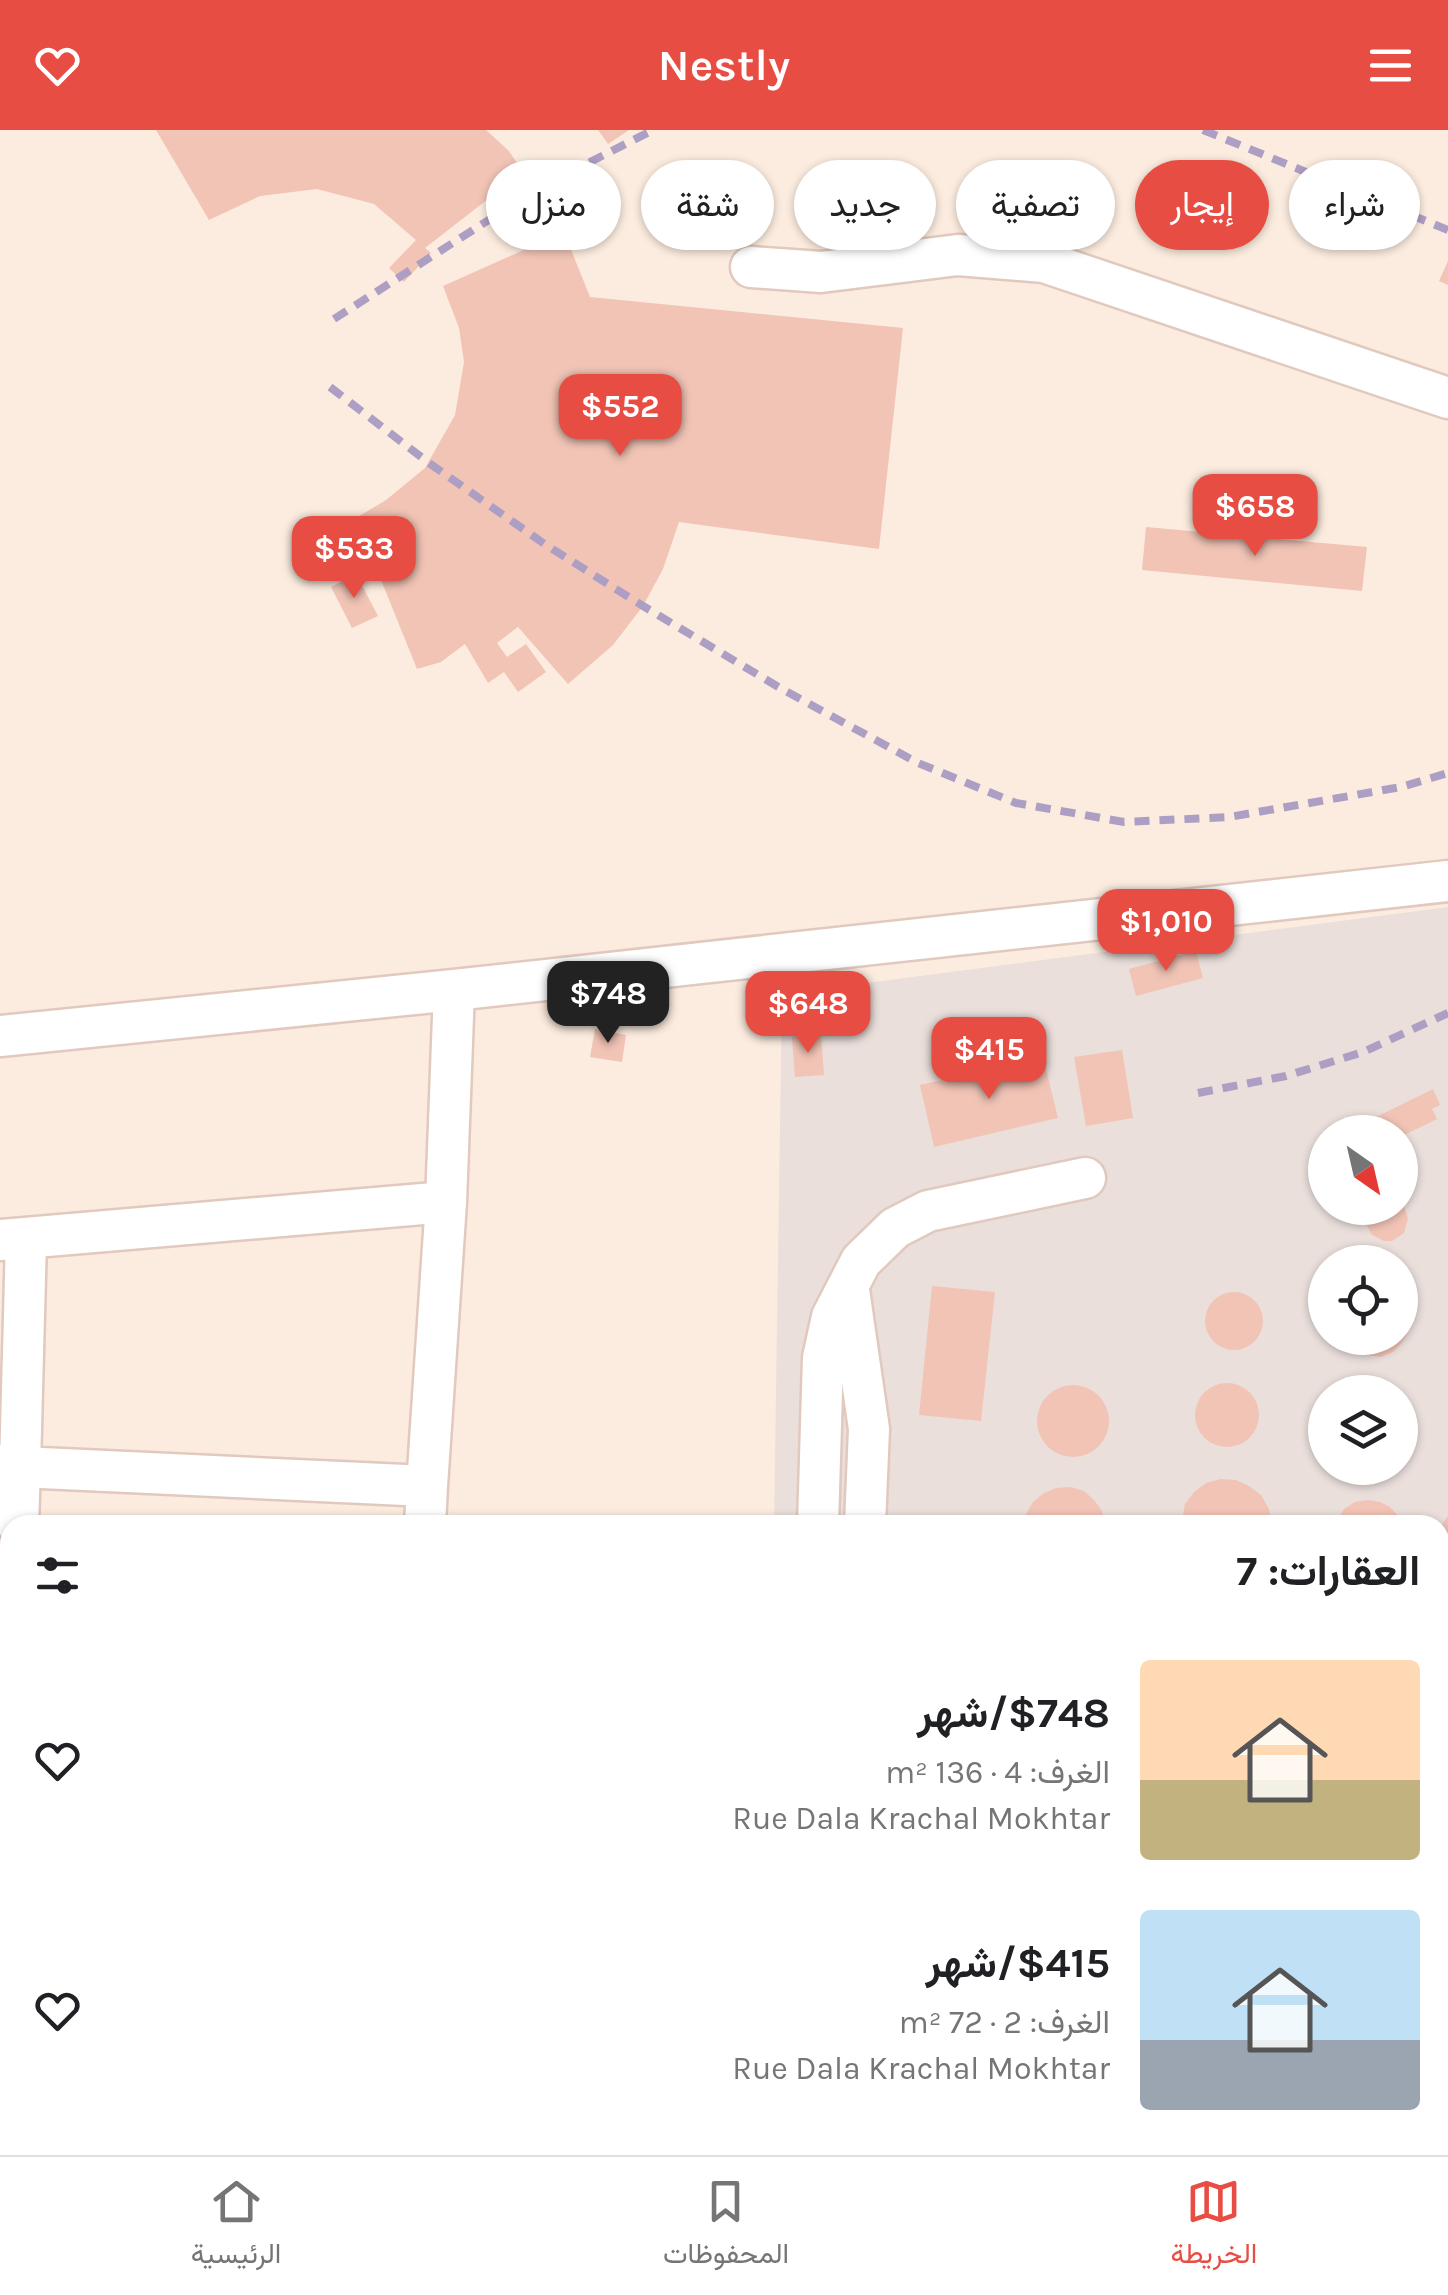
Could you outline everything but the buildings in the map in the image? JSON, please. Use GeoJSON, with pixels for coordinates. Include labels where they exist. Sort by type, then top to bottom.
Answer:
{"type":"FeatureCollection","features":[{"type":"Feature","properties":{"kind":"street"},"geometry":{"type":"LineString","coordinates":[[752,267],[821,272],[958,255],[1044,262],[1448,398]]}},
{"type":"Feature","properties":{"kind":"street"},"geometry":{"type":"LineString","coordinates":[[0,1036],[1448,881]]}},
{"type":"Feature","properties":{"kind":"street"},"geometry":{"type":"LineString","coordinates":[[10,1466],[426,1505],[446,1202],[454,990]]}},
{"type":"Feature","properties":{"kind":"street"},"geometry":{"type":"LineString","coordinates":[[818,1515],[823,1358],[832,1317],[861,1261],[894,1228],[928,1211],[1085,1178]]}},
{"type":"Feature","properties":{"kind":"street"},"geometry":{"type":"LineString","coordinates":[[17,1515],[10,1466],[13,1240],[446,1202]]}},
{"type":"Feature","properties":{"kind":"street"},"geometry":{"type":"LineString","coordinates":[[848,1286],[868,1429],[865,1515]]}},
{"type":"Feature","properties":{"kind":"shaded area"},"geometry":{"type":"Polygon","coordinates":[[[1448,907],[1448,1515],[774,1515],[782,994],[1448,907]]]}},
{"type":"Feature","properties":{"kind":"railway"},"geometry":{"type":"LineString","coordinates":[[334,319],[537,189],[653,130]]}},
{"type":"Feature","properties":{"kind":"railway"},"geometry":{"type":"LineString","coordinates":[[1203,130],[1448,230]]}},
{"type":"Feature","properties":{"kind":"railway"},"geometry":{"type":"LineString","coordinates":[[330,387],[546,545],[643,606],[780,688],[918,763],[1016,803],[1124,822],[1229,817],[1401,787],[1448,773]]}},
{"type":"Feature","properties":{"kind":"railway"},"geometry":{"type":"LineString","coordinates":[[1198,1093],[1286,1076],[1363,1052],[1448,1013]]}}]}
